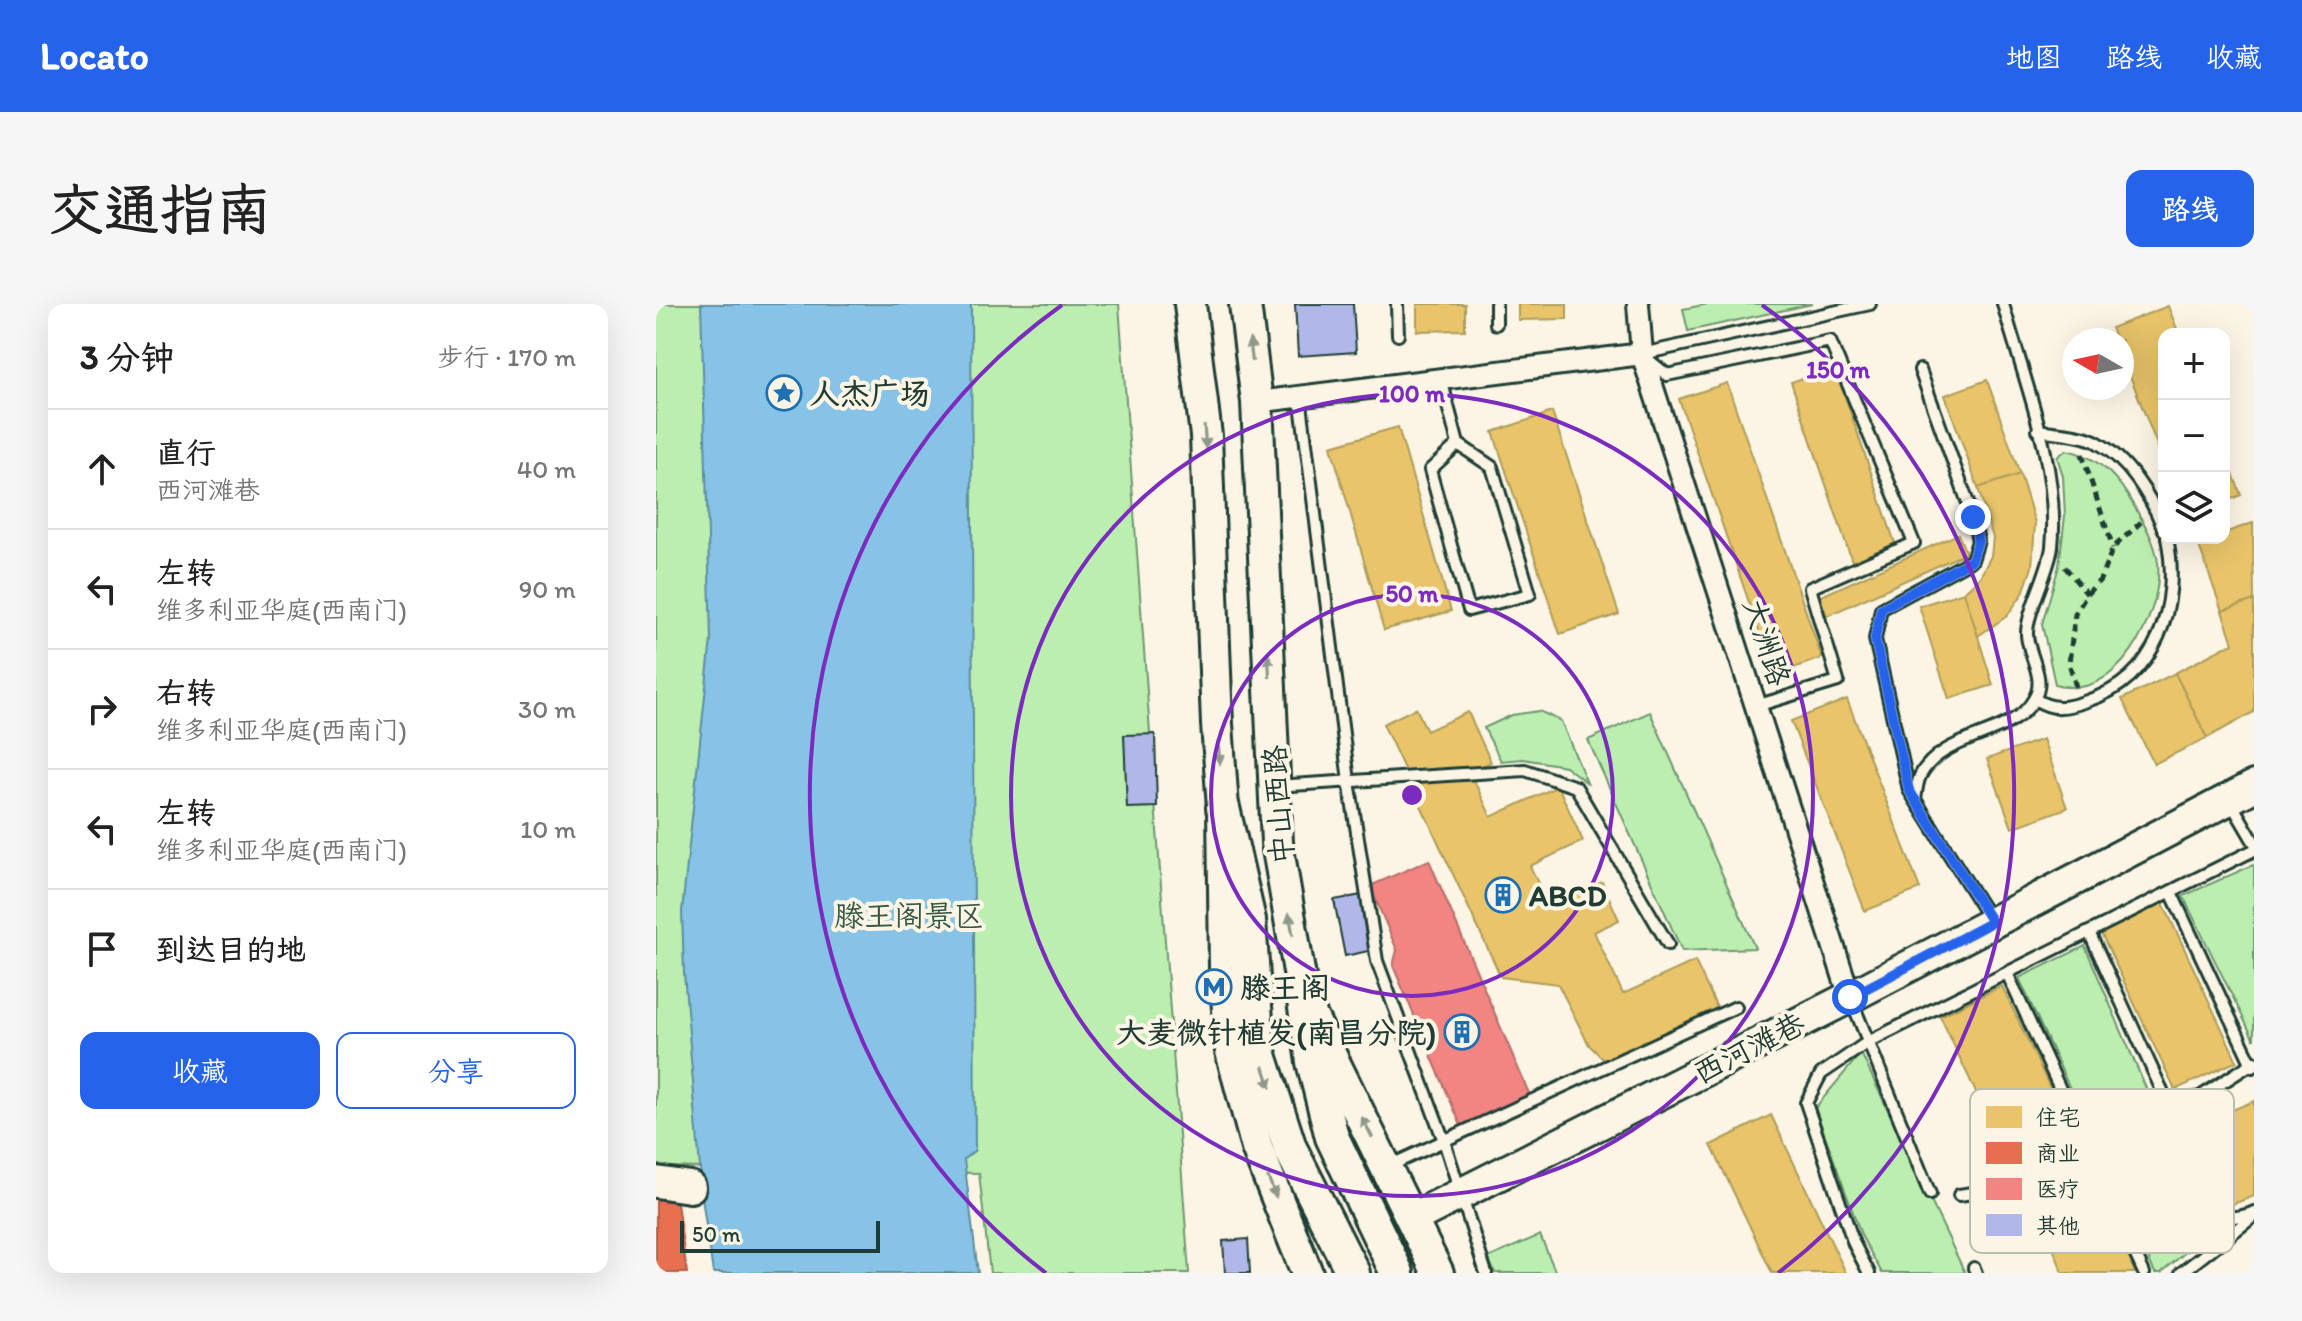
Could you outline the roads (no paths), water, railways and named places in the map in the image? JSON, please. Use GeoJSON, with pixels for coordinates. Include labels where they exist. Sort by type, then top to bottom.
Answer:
{"type":"FeatureCollection","features":[{"type":"Feature","properties":{"kind":"main road","name":"中山西路"},"geometry":{"type":"LineString","coordinates":[[1190,304],[1206,436],[1223,808],[1225,968],[1231,1051],[1257,1148],[1307,1273]]}},
{"type":"Feature","properties":{"kind":"main road","name":"中山西路"},"geometry":{"type":"LineString","coordinates":[[1245,304],[1257,402],[1277,843],[1304,1001],[1438,1273]]}},
{"type":"Feature","properties":{"kind":"main road","name":"西河滩巷"},"geometry":{"type":"LineString","coordinates":[[1413,1218],[1850,997],[2242,792]]}},
{"type":"Feature","properties":{"kind":"main road"},"geometry":{"type":"LineString","coordinates":[[1223,808],[1249,920],[1258,1049],[1290,1148],[1353,1273]]}},
{"type":"Feature","properties":{"kind":"main road"},"geometry":{"type":"LineString","coordinates":[[1304,1001],[1313,1062],[1332,1137],[1397,1273]]}},
{"type":"Feature","properties":{"kind":"main road"},"geometry":{"type":"LineString","coordinates":[[656,1182],[690,1187]]}},
{"type":"Feature","properties":{"kind":"street","name":"大洲路"},"geometry":{"type":"LineString","coordinates":[[1638,304],[1642,354],[1850,997]]}},
{"type":"Feature","properties":{"kind":"street"},"geometry":{"type":"LineString","coordinates":[[1257,402],[1642,354]]}},
{"type":"Feature","properties":{"kind":"lane"},"geometry":{"type":"LineString","coordinates":[[1397,304],[1398,335]]}},
{"type":"Feature","properties":{"kind":"lane"},"geometry":{"type":"LineString","coordinates":[[1496,304],[1496,324]]}},
{"type":"Feature","properties":{"kind":"lane"},"geometry":{"type":"LineString","coordinates":[[1642,354],[1870,304]]}},
{"type":"Feature","properties":{"kind":"lane"},"geometry":{"type":"LineString","coordinates":[[1915,800],[1919,778],[1929,763],[1954,745],[2008,723],[2035,699],[2039,681],[2027,634],[2052,549],[2049,466],[2003,304]]}},
{"type":"Feature","properties":{"kind":"lane"},"geometry":{"type":"LineString","coordinates":[[1642,354],[1667,375],[1830,341],[1914,543],[1810,588],[1838,681],[1756,706]]}},
{"type":"Feature","properties":{"kind":"lane"},"geometry":{"type":"LineString","coordinates":[[1920,370],[1973,517],[1978,541],[1972,560],[1881,609],[1875,639],[1909,790],[1992,922]]}},
{"type":"Feature","properties":{"kind":"lane"},"geometry":{"type":"LineString","coordinates":[[1441,379],[1458,444],[1492,467],[1530,594],[1469,610],[1430,470],[1458,444]]}},
{"type":"Feature","properties":{"kind":"lane"},"geometry":{"type":"LineString","coordinates":[[1300,396],[1349,781],[1377,961],[1444,1141],[1486,1273]]}},
{"type":"Feature","properties":{"kind":"lane"},"geometry":{"type":"LineString","coordinates":[[2038,430],[2093,440],[2126,464],[2158,514]]}},
{"type":"Feature","properties":{"kind":"lane"},"geometry":{"type":"LineString","coordinates":[[2035,699],[2049,708],[2070,707],[2101,697],[2127,681],[2146,660],[2162,628],[2173,576],[2168,544]]}},
{"type":"Feature","properties":{"kind":"lane"},"geometry":{"type":"LineString","coordinates":[[1274,786],[1525,770],[1576,787],[1668,944]]}},
{"type":"Feature","properties":{"kind":"lane"},"geometry":{"type":"LineString","coordinates":[[2242,792],[2254,842]]}},
{"type":"Feature","properties":{"kind":"lane"},"geometry":{"type":"LineString","coordinates":[[1869,1273],[1854,1244],[1806,1103],[1821,1074],[1868,1042],[2254,850]]}},
{"type":"Feature","properties":{"kind":"lane"},"geometry":{"type":"LineString","coordinates":[[2171,892],[2253,1064],[2213,1089]]}},
{"type":"Feature","properties":{"kind":"lane"},"geometry":{"type":"LineString","coordinates":[[2089,932],[2162,1089]]}},
{"type":"Feature","properties":{"kind":"lane"},"geometry":{"type":"LineString","coordinates":[[2007,973],[2060,1089]]}},
{"type":"Feature","properties":{"kind":"lane"},"geometry":{"type":"LineString","coordinates":[[1850,997],[1930,1194]]}},
{"type":"Feature","properties":{"kind":"lane"},"geometry":{"type":"LineString","coordinates":[[1387,1167],[1736,1007]]}},
{"type":"Feature","properties":{"kind":"lane"},"geometry":{"type":"LineString","coordinates":[[1970,1193],[1959,1195],[1970,1196]]}},
{"type":"Feature","properties":{"kind":"lane"},"geometry":{"type":"LineString","coordinates":[[2234,1217],[2254,1214]]}},
{"type":"Feature","properties":{"kind":"lane"},"geometry":{"type":"LineString","coordinates":[[2234,1230],[2254,1214]]}},
{"type":"Feature","properties":{"kind":"lane"},"geometry":{"type":"LineString","coordinates":[[2135,1253],[2144,1273]]}},
{"type":"Feature","properties":{"kind":"lane"},"geometry":{"type":"LineString","coordinates":[[2181,1273],[2206,1253]]}},
{"type":"Feature","properties":{"kind":"water"},"geometry":{"type":"Polygon","coordinates":[[[701,304],[971,304],[975,1150],[964,1159],[978,1273],[713,1273],[703,1205],[684,973],[682,911],[711,639],[701,304]]]}},
{"type":"Feature","properties":{"kind":"place","name":"人杰广场"},"geometry":{"type":"Point","coordinates":[784,393]}},
{"type":"Feature","properties":{"kind":"place","name":"ABCD"},"geometry":{"type":"Point","coordinates":[1503,895]}},
{"type":"Feature","properties":{"kind":"place","name":"滕王阁"},"geometry":{"type":"Point","coordinates":[1214,987]}},
{"type":"Feature","properties":{"kind":"place","name":"大麦微针植发(南昌分院)"},"geometry":{"type":"Point","coordinates":[1462,1032]}},
{"type":"Feature","properties":{"kind":"park label","name":"滕王阁景区"},"geometry":{"type":"Point","coordinates":[909,915]}}]}
